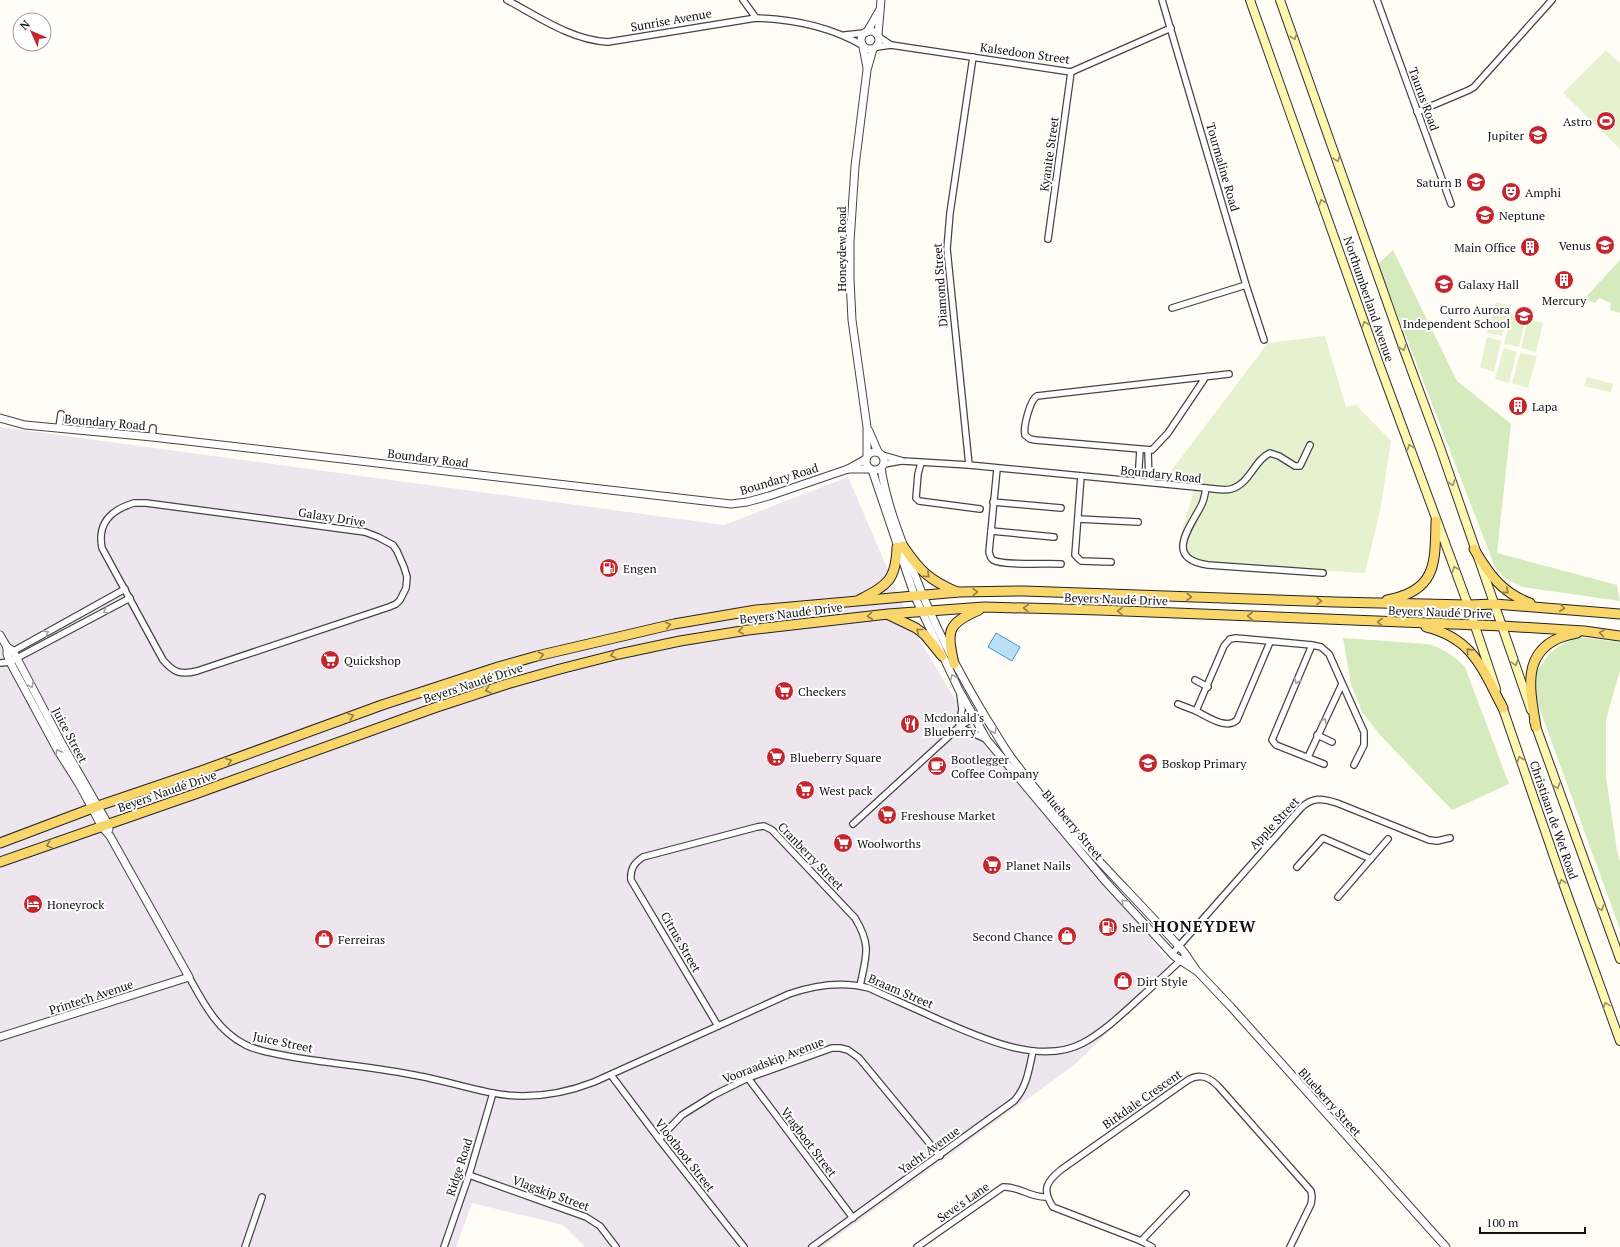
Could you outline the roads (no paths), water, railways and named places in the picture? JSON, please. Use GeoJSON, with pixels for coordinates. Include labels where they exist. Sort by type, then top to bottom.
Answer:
{"type":"FeatureCollection","features":[{"type":"Feature","properties":{"kind":"main road","name":"Northumberland Avenue"},"geometry":{"type":"LineString","coordinates":[[1250,0],[1436,521],[1468,605]]}},
{"type":"Feature","properties":{"kind":"main road","name":"Northumberland Avenue"},"geometry":{"type":"LineString","coordinates":[[1280,0],[1400,340],[1441,450],[1474,549],[1495,604]]}},
{"type":"Feature","properties":{"kind":"main road"},"geometry":{"type":"LineString","coordinates":[[1372,602],[1396,598],[1408,593],[1421,585],[1427,578],[1434,563],[1436,550],[1436,521]]}},
{"type":"Feature","properties":{"kind":"main road"},"geometry":{"type":"LineString","coordinates":[[900,547],[931,579],[959,592]]}},
{"type":"Feature","properties":{"kind":"main road"},"geometry":{"type":"LineString","coordinates":[[856,602],[880,589],[890,580],[900,547]]}},
{"type":"Feature","properties":{"kind":"main road"},"geometry":{"type":"LineString","coordinates":[[1474,549],[1485,566],[1504,589],[1522,600],[1540,607]]}},
{"type":"Feature","properties":{"kind":"main road","name":"Beyers Naudé Drive"},"geometry":{"type":"LineString","coordinates":[[0,843],[382,705],[498,667],[536,656],[674,624],[756,610],[959,592],[1024,591],[1468,605],[1495,604],[1620,614]]}},
{"type":"Feature","properties":{"kind":"main road","name":"Christiaan de Wet Road"},"geometry":{"type":"LineString","coordinates":[[1495,604],[1536,726],[1620,959]]}},
{"type":"Feature","properties":{"kind":"main road","name":"Christiaan de Wet Road"},"geometry":{"type":"LineString","coordinates":[[1468,605],[1565,891],[1620,1041]]}},
{"type":"Feature","properties":{"kind":"main road"},"geometry":{"type":"LineString","coordinates":[[954,664],[949,639],[954,624],[963,616],[984,607]]}},
{"type":"Feature","properties":{"kind":"main road","name":"Beyers Naudé Drive"},"geometry":{"type":"LineString","coordinates":[[0,862],[434,708],[560,669],[619,654],[680,641],[748,630],[888,614],[984,607],[1099,610],[1503,626],[1584,631],[1620,636]]}},
{"type":"Feature","properties":{"kind":"main road"},"geometry":{"type":"LineString","coordinates":[[888,614],[916,628],[925,635],[942,656]]}},
{"type":"Feature","properties":{"kind":"main road"},"geometry":{"type":"LineString","coordinates":[[1408,623],[1446,633],[1469,649],[1479,662],[1503,708]]}},
{"type":"Feature","properties":{"kind":"main road"},"geometry":{"type":"LineString","coordinates":[[1536,726],[1530,682],[1533,664],[1548,644],[1558,638],[1584,631]]}},
{"type":"Feature","properties":{"kind":"street","name":"Sunrise Avenue"},"geometry":{"type":"LineString","coordinates":[[507,0],[559,28],[593,41],[615,41],[756,18],[773,18],[845,35],[862,46]]}},
{"type":"Feature","properties":{"kind":"street"},"geometry":{"type":"LineString","coordinates":[[743,0],[756,18]]}},
{"type":"Feature","properties":{"kind":"street"},"geometry":{"type":"LineString","coordinates":[[880,10],[860,40],[862,46],[868,50],[875,48],[879,42],[878,36],[881,0]]}},
{"type":"Feature","properties":{"kind":"street","name":"Tourmaline Road"},"geometry":{"type":"LineString","coordinates":[[1162,0],[1246,285],[1264,340]]}},
{"type":"Feature","properties":{"kind":"street","name":"Taurus Road"},"geometry":{"type":"LineString","coordinates":[[1378,0],[1451,204]]}},
{"type":"Feature","properties":{"kind":"street"},"geometry":{"type":"LineString","coordinates":[[1417,112],[1474,87],[1552,0]]}},
{"type":"Feature","properties":{"kind":"street","name":"Kalsedoon Street"},"geometry":{"type":"LineString","coordinates":[[875,48],[891,45],[973,56],[1071,72],[1171,28]]}},
{"type":"Feature","properties":{"kind":"street","name":"Sunrise Avenue"},"geometry":{"type":"LineString","coordinates":[[845,35],[865,32]]}},
{"type":"Feature","properties":{"kind":"street"},"geometry":{"type":"LineString","coordinates":[[865,32],[874,32],[878,36]]}},
{"type":"Feature","properties":{"kind":"street","name":"Kalsedoon Street"},"geometry":{"type":"LineString","coordinates":[[878,36],[891,45]]}},
{"type":"Feature","properties":{"kind":"street","name":"Honeydew Road"},"geometry":{"type":"LineString","coordinates":[[862,46],[867,70]]}},
{"type":"Feature","properties":{"kind":"street","name":"Honeydew Road"},"geometry":{"type":"LineString","coordinates":[[866,458],[867,427],[852,320],[850,242],[855,166],[867,70],[875,48]]}},
{"type":"Feature","properties":{"kind":"street","name":"Diamond Street"},"geometry":{"type":"LineString","coordinates":[[969,465],[947,249],[948,226],[973,56]]}},
{"type":"Feature","properties":{"kind":"street","name":"Kyanite Street"},"geometry":{"type":"LineString","coordinates":[[1048,239],[1071,72]]}},
{"type":"Feature","properties":{"kind":"street"},"geometry":{"type":"LineString","coordinates":[[1172,308],[1246,285]]}},
{"type":"Feature","properties":{"kind":"street"},"geometry":{"type":"LineString","coordinates":[[1205,378],[1168,433],[1156,447],[1148,451],[1030,440],[1025,435],[1024,428],[1032,401],[1035,397],[1229,374]]}},
{"type":"Feature","properties":{"kind":"street"},"geometry":{"type":"LineString","coordinates":[[59,428],[61,414]]}},
{"type":"Feature","properties":{"kind":"street","name":"Boundary Road"},"geometry":{"type":"LineString","coordinates":[[0,418],[25,424],[152,437],[730,504],[747,502],[769,496],[848,468],[866,458]]}},
{"type":"Feature","properties":{"kind":"street","name":"Honeydew Road"},"geometry":{"type":"LineString","coordinates":[[867,427],[880,453]]}},
{"type":"Feature","properties":{"kind":"street"},"geometry":{"type":"LineString","coordinates":[[152,437],[153,428]]}},
{"type":"Feature","properties":{"kind":"street"},"geometry":{"type":"LineString","coordinates":[[1206,488],[1226,489],[1238,486],[1244,481],[1262,458],[1270,453],[1279,456],[1295,466],[1300,466],[1310,445]]}},
{"type":"Feature","properties":{"kind":"street"},"geometry":{"type":"LineString","coordinates":[[1138,482],[1140,450]]}},
{"type":"Feature","properties":{"kind":"street"},"geometry":{"type":"LineString","coordinates":[[1148,451],[1148,482]]}},
{"type":"Feature","properties":{"kind":"street"},"geometry":{"type":"LineString","coordinates":[[900,547],[886,494],[883,466],[884,460],[880,453],[872,452],[866,458],[866,465],[871,470],[900,547],[919,596],[926,611]]}},
{"type":"Feature","properties":{"kind":"street","name":"Boundary Road"},"geometry":{"type":"LineString","coordinates":[[880,453],[903,461],[969,465],[997,469],[1206,488],[1202,504],[1182,543],[1183,551],[1190,559],[1200,564],[1208,565],[1324,573]]}},
{"type":"Feature","properties":{"kind":"street","name":"Boundary Road"},"geometry":{"type":"LineString","coordinates":[[883,466],[903,461]]}},
{"type":"Feature","properties":{"kind":"street"},"geometry":{"type":"LineString","coordinates":[[920,462],[916,498],[919,501],[980,509]]}},
{"type":"Feature","properties":{"kind":"street"},"geometry":{"type":"LineString","coordinates":[[871,470],[876,470],[883,466]]}},
{"type":"Feature","properties":{"kind":"street","name":"Boundary Road"},"geometry":{"type":"LineString","coordinates":[[848,468],[871,470]]}},
{"type":"Feature","properties":{"kind":"street"},"geometry":{"type":"LineString","coordinates":[[997,469],[989,552],[991,558],[996,561],[1061,564]]}},
{"type":"Feature","properties":{"kind":"street"},"geometry":{"type":"LineString","coordinates":[[1081,476],[1076,558],[1081,561],[1111,562]]}},
{"type":"Feature","properties":{"kind":"street"},"geometry":{"type":"LineString","coordinates":[[993,502],[1061,508]]}},
{"type":"Feature","properties":{"kind":"street","name":"Galaxy Drive"},"geometry":{"type":"LineString","coordinates":[[134,504],[154,504],[366,532],[396,548],[407,577],[404,594],[393,606],[186,674],[169,667],[163,660],[125,589],[102,548],[101,534],[104,523],[109,517],[118,510],[134,504]]}},
{"type":"Feature","properties":{"kind":"street"},"geometry":{"type":"LineString","coordinates":[[1078,519],[1138,522]]}},
{"type":"Feature","properties":{"kind":"street"},"geometry":{"type":"LineString","coordinates":[[991,531],[1054,537]]}},
{"type":"Feature","properties":{"kind":"street"},"geometry":{"type":"LineString","coordinates":[[8,661],[9,651],[125,589]]}},
{"type":"Feature","properties":{"kind":"street"},"geometry":{"type":"LineString","coordinates":[[8,661],[130,598]]}},
{"type":"Feature","properties":{"kind":"street","name":"Blueberry Street"},"geometry":{"type":"LineString","coordinates":[[926,611],[942,656],[987,740],[1106,882],[1172,954],[1180,961],[1197,971]]}},
{"type":"Feature","properties":{"kind":"street","name":"Blueberry Street"},"geometry":{"type":"LineString","coordinates":[[926,611],[954,664],[982,712],[1011,757],[1046,800],[1136,901],[1179,946],[1197,971],[1446,1247]]}},
{"type":"Feature","properties":{"kind":"street","name":"Juice Street"},"geometry":{"type":"LineString","coordinates":[[0,635],[9,651],[8,661],[64,748],[110,836],[189,977],[215,1020],[227,1033],[244,1045],[266,1051],[302,1059],[419,1076],[493,1093]]}},
{"type":"Feature","properties":{"kind":"street"},"geometry":{"type":"LineString","coordinates":[[1196,712],[1208,687],[1224,646],[1230,640],[1236,638],[1312,645],[1321,648],[1329,654],[1364,732],[1364,745],[1354,766]]}},
{"type":"Feature","properties":{"kind":"street"},"geometry":{"type":"LineString","coordinates":[[1178,704],[1226,724],[1233,724],[1237,720],[1270,642]]}},
{"type":"Feature","properties":{"kind":"street"},"geometry":{"type":"LineString","coordinates":[[1312,645],[1272,740],[1276,745],[1324,764]]}},
{"type":"Feature","properties":{"kind":"street"},"geometry":{"type":"LineString","coordinates":[[1195,680],[1208,687]]}},
{"type":"Feature","properties":{"kind":"street"},"geometry":{"type":"LineString","coordinates":[[1308,757],[1342,684]]}},
{"type":"Feature","properties":{"kind":"street"},"geometry":{"type":"LineString","coordinates":[[959,690],[962,709],[959,727]]}},
{"type":"Feature","properties":{"kind":"street"},"geometry":{"type":"LineString","coordinates":[[853,824],[959,727],[982,712]]}},
{"type":"Feature","properties":{"kind":"street"},"geometry":{"type":"LineString","coordinates":[[959,727],[987,740]]}},
{"type":"Feature","properties":{"kind":"street"},"geometry":{"type":"LineString","coordinates":[[1317,735],[1332,742]]}},
{"type":"Feature","properties":{"kind":"street","name":"Apple Street"},"geometry":{"type":"LineString","coordinates":[[1172,954],[1301,808],[1312,800],[1330,800],[1429,840],[1437,841],[1450,838]]}},
{"type":"Feature","properties":{"kind":"street","name":"Cranberry Street"},"geometry":{"type":"LineString","coordinates":[[632,867],[643,857],[757,827],[764,826],[772,830],[855,918],[865,938],[866,947],[860,986]]}},
{"type":"Feature","properties":{"kind":"street"},"geometry":{"type":"LineString","coordinates":[[1297,867],[1323,838],[1371,859]]}},
{"type":"Feature","properties":{"kind":"street"},"geometry":{"type":"LineString","coordinates":[[1338,897],[1388,839]]}},
{"type":"Feature","properties":{"kind":"street","name":"Citrus Street"},"geometry":{"type":"LineString","coordinates":[[632,867],[630,873],[631,880],[718,1026]]}},
{"type":"Feature","properties":{"kind":"street","name":"Braam Street"},"geometry":{"type":"LineString","coordinates":[[493,1093],[522,1096],[548,1095],[574,1089],[611,1075],[718,1026],[802,990],[830,984],[869,988],[974,1035],[999,1043],[1033,1051],[1068,1049],[1082,1044],[1117,1019],[1186,955]]}},
{"type":"Feature","properties":{"kind":"street","name":"Printech Avenue"},"geometry":{"type":"LineString","coordinates":[[0,1038],[189,977]]}},
{"type":"Feature","properties":{"kind":"street","name":"Vooraadskip Avenue"},"geometry":{"type":"LineString","coordinates":[[659,1139],[682,1115],[714,1095],[748,1078],[822,1051],[840,1048],[848,1050],[859,1058],[940,1156]]}},
{"type":"Feature","properties":{"kind":"street","name":"Yacht Avenue"},"geometry":{"type":"LineString","coordinates":[[812,1247],[1006,1108],[1021,1094],[1025,1087],[1033,1051]]}},
{"type":"Feature","properties":{"kind":"street","name":"Vlootboot Street"},"geometry":{"type":"LineString","coordinates":[[611,1075],[744,1247]]}},
{"type":"Feature","properties":{"kind":"street","name":"Birkdale Crescent"},"geometry":{"type":"LineString","coordinates":[[1047,1197],[1049,1181],[1062,1169],[1188,1080],[1196,1076],[1204,1077],[1212,1080],[1218,1086],[1311,1191],[1311,1204],[1290,1247]]}},
{"type":"Feature","properties":{"kind":"street","name":"Vragboot Street"},"geometry":{"type":"LineString","coordinates":[[748,1078],[853,1218]]}},
{"type":"Feature","properties":{"kind":"street","name":"Ridge Road"},"geometry":{"type":"LineString","coordinates":[[444,1247],[469,1175],[493,1093]]}},
{"type":"Feature","properties":{"kind":"street","name":"Vlagskip Street"},"geometry":{"type":"LineString","coordinates":[[469,1175],[586,1217],[600,1226],[616,1247]]}},
{"type":"Feature","properties":{"kind":"street","name":"Seve's Lane"},"geometry":{"type":"LineString","coordinates":[[917,1247],[1003,1187],[1009,1187],[1038,1197],[1047,1197]]}},
{"type":"Feature","properties":{"kind":"street"},"geometry":{"type":"LineString","coordinates":[[1141,1241],[1186,1194]]}},
{"type":"Feature","properties":{"kind":"street"},"geometry":{"type":"LineString","coordinates":[[245,1247],[262,1197]]}},
{"type":"Feature","properties":{"kind":"street"},"geometry":{"type":"LineString","coordinates":[[1047,1197],[1053,1207],[1060,1211],[1141,1241],[1152,1247]]}},
{"type":"Feature","properties":{"kind":"water"},"geometry":{"type":"Polygon","coordinates":[[[996,633],[1020,647],[1012,661],[988,647],[996,633]]]}},
{"type":"Feature","properties":{"kind":"place","name":"Astro"},"geometry":{"type":"Point","coordinates":[1606,121]}},
{"type":"Feature","properties":{"kind":"place","name":"Jupiter"},"geometry":{"type":"Point","coordinates":[1538,135]}},
{"type":"Feature","properties":{"kind":"place","name":"Saturn B"},"geometry":{"type":"Point","coordinates":[1476,182]}},
{"type":"Feature","properties":{"kind":"place","name":"Amphi"},"geometry":{"type":"Point","coordinates":[1511,192]}},
{"type":"Feature","properties":{"kind":"place","name":"Neptune"},"geometry":{"type":"Point","coordinates":[1485,215]}},
{"type":"Feature","properties":{"kind":"place","name":"Venus"},"geometry":{"type":"Point","coordinates":[1605,245]}},
{"type":"Feature","properties":{"kind":"place","name":"Main Office"},"geometry":{"type":"Point","coordinates":[1530,247]}},
{"type":"Feature","properties":{"kind":"place","name":"Mercury"},"geometry":{"type":"Point","coordinates":[1564,280]}},
{"type":"Feature","properties":{"kind":"place","name":"Galaxy Hall"},"geometry":{"type":"Point","coordinates":[1444,284]}},
{"type":"Feature","properties":{"kind":"place","name":"Curro Aurora Independent School"},"geometry":{"type":"Point","coordinates":[1524,316]}},
{"type":"Feature","properties":{"kind":"place","name":"Lapa"},"geometry":{"type":"Point","coordinates":[1518,406]}},
{"type":"Feature","properties":{"kind":"place","name":"Engen"},"geometry":{"type":"Point","coordinates":[609,568]}},
{"type":"Feature","properties":{"kind":"place","name":"Quickshop"},"geometry":{"type":"Point","coordinates":[330,660]}},
{"type":"Feature","properties":{"kind":"place","name":"Checkers"},"geometry":{"type":"Point","coordinates":[784,691]}},
{"type":"Feature","properties":{"kind":"place","name":"Mcdonald's Blueberry"},"geometry":{"type":"Point","coordinates":[910,724]}},
{"type":"Feature","properties":{"kind":"place","name":"Blueberry Square"},"geometry":{"type":"Point","coordinates":[776,757]}},
{"type":"Feature","properties":{"kind":"place","name":"Boskop Primary"},"geometry":{"type":"Point","coordinates":[1148,763]}},
{"type":"Feature","properties":{"kind":"place","name":"Bootlegger Coffee Company"},"geometry":{"type":"Point","coordinates":[937,766]}},
{"type":"Feature","properties":{"kind":"place","name":"West pack"},"geometry":{"type":"Point","coordinates":[805,790]}},
{"type":"Feature","properties":{"kind":"place","name":"Freshouse Market"},"geometry":{"type":"Point","coordinates":[887,815]}},
{"type":"Feature","properties":{"kind":"place","name":"Woolworths"},"geometry":{"type":"Point","coordinates":[843,843]}},
{"type":"Feature","properties":{"kind":"place","name":"Planet Nails"},"geometry":{"type":"Point","coordinates":[992,865]}},
{"type":"Feature","properties":{"kind":"place","name":"Honeyrock"},"geometry":{"type":"Point","coordinates":[33,904]}},
{"type":"Feature","properties":{"kind":"place","name":"Shell"},"geometry":{"type":"Point","coordinates":[1108,927]}},
{"type":"Feature","properties":{"kind":"place","name":"Second Chance"},"geometry":{"type":"Point","coordinates":[1067,936]}},
{"type":"Feature","properties":{"kind":"place","name":"Ferreiras"},"geometry":{"type":"Point","coordinates":[324,939]}},
{"type":"Feature","properties":{"kind":"place","name":"Dirt Style"},"geometry":{"type":"Point","coordinates":[1123,981]}},
{"type":"Feature","properties":{"kind":"district","name":"HONEYDEW"},"geometry":{"type":"Point","coordinates":[1205,926]}}]}
